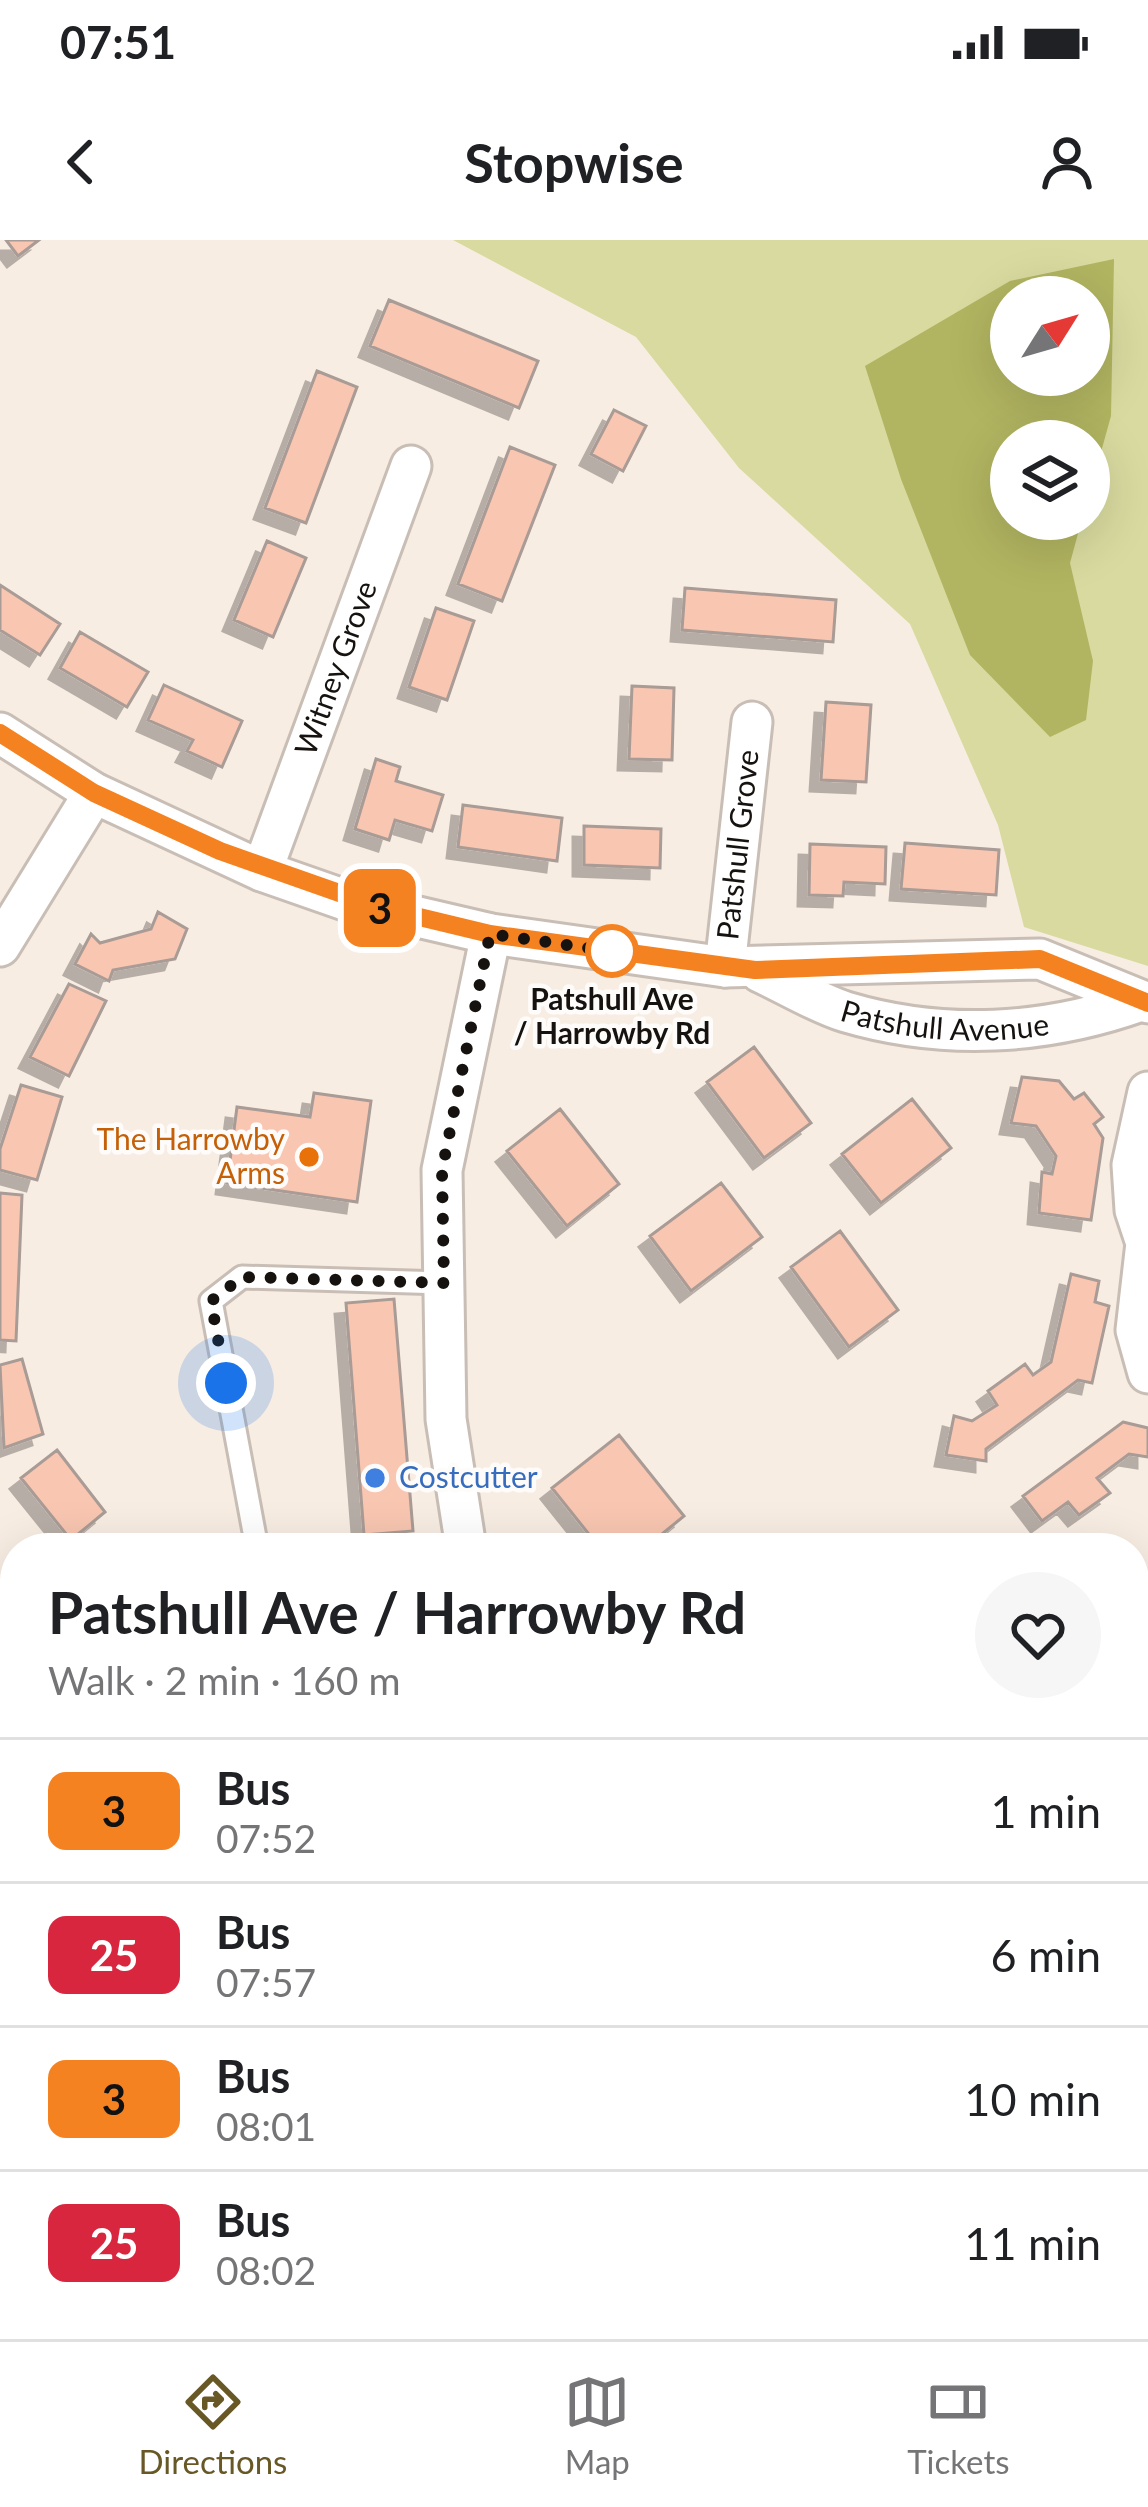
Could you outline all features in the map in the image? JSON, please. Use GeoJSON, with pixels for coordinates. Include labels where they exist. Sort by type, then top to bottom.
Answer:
{"type":"FeatureCollection","features":[{"type":"Feature","properties":{"kind":"street","name":"Witney Grove"},"geometry":{"type":"LineString","coordinates":[[262,871],[412,466]]}},
{"type":"Feature","properties":{"kind":"street","name":"Patshull Grove"},"geometry":{"type":"LineString","coordinates":[[740,969],[752,722]]}},
{"type":"Feature","properties":{"kind":"street","name":"Patshull Avenue"},"geometry":{"type":"LineString","coordinates":[[0,733],[94,793],[262,871],[345,900],[490,934],[740,969],[1040,959],[1145,1002]]}},
{"type":"Feature","properties":{"kind":"street"},"geometry":{"type":"LineString","coordinates":[[0,946],[94,793]]}},
{"type":"Feature","properties":{"kind":"street"},"geometry":{"type":"LineString","coordinates":[[464,1533],[446,1419],[442,1170],[490,934]]}},
{"type":"Feature","properties":{"kind":"street","name":"Patshull Avenue"},"geometry":{"type":"LineString","coordinates":[[740,969],[843,1011],[941,1032],[1075,1024],[1145,1002]]}},
{"type":"Feature","properties":{"kind":"street"},"geometry":{"type":"LineString","coordinates":[[1148,1092],[1132,1165],[1135,1210],[1146,1243],[1136,1330],[1148,1373]]}},
{"type":"Feature","properties":{"kind":"lane"},"geometry":{"type":"LineString","coordinates":[[254,1533],[211,1301],[242,1277],[444,1283]]}},
{"type":"Feature","properties":{"kind":"green space"},"geometry":{"type":"Polygon","coordinates":[[[453,240],[1148,240],[1148,966],[1024,927],[998,825],[910,624],[739,468],[636,337],[453,240]]]}},
{"type":"Feature","properties":{"kind":"green space"},"geometry":{"type":"Polygon","coordinates":[[[1114,259],[1110,420],[990,420],[990,540],[1076,540],[1070,563],[1093,661],[1086,720],[1050,737],[970,655],[901,479],[865,366],[990,293],[990,396],[1110,396],[1110,276],[1034,276],[1114,259]]]}},
{"type":"Feature","properties":{"kind":"building"},"geometry":{"type":"Polygon","coordinates":[[[6,240],[39,240],[18,256],[6,240]]]}},
{"type":"Feature","properties":{"kind":"building"},"geometry":{"type":"Polygon","coordinates":[[[389,300],[538,361],[519,408],[370,346],[389,300]]]}},
{"type":"Feature","properties":{"kind":"building"},"geometry":{"type":"Polygon","coordinates":[[[317,371],[357,387],[306,523],[265,508],[317,371]]]}},
{"type":"Feature","properties":{"kind":"building"},"geometry":{"type":"Polygon","coordinates":[[[614,410],[646,426],[623,471],[591,454],[614,410]]]}},
{"type":"Feature","properties":{"kind":"building"},"geometry":{"type":"Polygon","coordinates":[[[510,447],[555,465],[502,601],[458,584],[510,447]]]}},
{"type":"Feature","properties":{"kind":"building"},"geometry":{"type":"Polygon","coordinates":[[[267,541],[306,558],[273,637],[234,620],[267,541]]]}},
{"type":"Feature","properties":{"kind":"building"},"geometry":{"type":"Polygon","coordinates":[[[0,585],[60,624],[40,655],[0,630],[0,585]]]}},
{"type":"Feature","properties":{"kind":"building"},"geometry":{"type":"Polygon","coordinates":[[[685,588],[836,600],[833,642],[682,630],[685,588]]]}},
{"type":"Feature","properties":{"kind":"building"},"geometry":{"type":"Polygon","coordinates":[[[436,608],[474,621],[447,700],[409,687],[436,608]]]}},
{"type":"Feature","properties":{"kind":"building"},"geometry":{"type":"Polygon","coordinates":[[[80,632],[148,672],[127,707],[60,668],[80,632]]]}},
{"type":"Feature","properties":{"kind":"building"},"geometry":{"type":"Polygon","coordinates":[[[164,685],[242,721],[222,767],[187,751],[193,740],[148,720],[164,685]]]}},
{"type":"Feature","properties":{"kind":"building"},"geometry":{"type":"Polygon","coordinates":[[[632,686],[674,688],[672,760],[629,759],[632,686]]]}},
{"type":"Feature","properties":{"kind":"building"},"geometry":{"type":"Polygon","coordinates":[[[826,702],[871,705],[866,782],[821,780],[826,702]]]}},
{"type":"Feature","properties":{"kind":"building"},"geometry":{"type":"Polygon","coordinates":[[[376,759],[400,767],[396,781],[443,795],[432,831],[395,820],[389,840],[355,829],[376,759]]]}},
{"type":"Feature","properties":{"kind":"building"},"geometry":{"type":"Polygon","coordinates":[[[463,805],[562,818],[557,861],[458,847],[463,805]]]}},
{"type":"Feature","properties":{"kind":"building"},"geometry":{"type":"Polygon","coordinates":[[[584,826],[661,829],[660,868],[584,865],[584,826]]]}},
{"type":"Feature","properties":{"kind":"building"},"geometry":{"type":"Polygon","coordinates":[[[905,843],[999,850],[996,895],[901,889],[905,843]]]}},
{"type":"Feature","properties":{"kind":"building"},"geometry":{"type":"Polygon","coordinates":[[[810,844],[886,847],[885,884],[844,882],[843,896],[809,895],[810,844]]]}},
{"type":"Feature","properties":{"kind":"building"},"geometry":{"type":"Polygon","coordinates":[[[158,912],[187,929],[175,959],[113,970],[109,981],[75,964],[91,934],[100,943],[151,929],[158,912]]]}},
{"type":"Feature","properties":{"kind":"building"},"geometry":{"type":"Polygon","coordinates":[[[69,984],[106,1001],[69,1076],[30,1057],[69,984]]]}},
{"type":"Feature","properties":{"kind":"building"},"geometry":{"type":"Polygon","coordinates":[[[754,1047],[811,1123],[764,1158],[707,1082],[754,1047]]]}},
{"type":"Feature","properties":{"kind":"building"},"geometry":{"type":"Polygon","coordinates":[[[1022,1077],[1059,1081],[1074,1099],[1084,1093],[1103,1117],[1094,1124],[1103,1138],[1091,1220],[1039,1213],[1042,1172],[1052,1174],[1056,1156],[1036,1126],[1011,1123],[1022,1077]]]}},
{"type":"Feature","properties":{"kind":"building"},"geometry":{"type":"Polygon","coordinates":[[[21,1085],[62,1097],[37,1180],[0,1170],[0,1149],[21,1085]]]}},
{"type":"Feature","properties":{"kind":"building"},"geometry":{"type":"Polygon","coordinates":[[[314,1093],[371,1101],[357,1202],[227,1183],[237,1107],[310,1117],[314,1093]]]}},
{"type":"Feature","properties":{"kind":"building"},"geometry":{"type":"Polygon","coordinates":[[[912,1099],[951,1148],[881,1203],[842,1154],[912,1099]]]}},
{"type":"Feature","properties":{"kind":"building"},"geometry":{"type":"Polygon","coordinates":[[[560,1109],[619,1184],[567,1226],[507,1151],[560,1109]]]}},
{"type":"Feature","properties":{"kind":"building"},"geometry":{"type":"Polygon","coordinates":[[[721,1183],[762,1237],[691,1291],[650,1236],[721,1183]]]}},
{"type":"Feature","properties":{"kind":"building"},"geometry":{"type":"Polygon","coordinates":[[[0,1193],[22,1195],[16,1341],[0,1340],[0,1193]]]}},
{"type":"Feature","properties":{"kind":"building"},"geometry":{"type":"Polygon","coordinates":[[[840,1231],[898,1310],[849,1347],[791,1267],[840,1231]]]}},
{"type":"Feature","properties":{"kind":"building"},"geometry":{"type":"Polygon","coordinates":[[[1071,1274],[1099,1281],[1095,1302],[1109,1306],[1092,1383],[1078,1380],[986,1449],[986,1461],[946,1455],[954,1416],[972,1421],[997,1405],[988,1391],[1025,1364],[1033,1375],[1051,1362],[1071,1274]]]}},
{"type":"Feature","properties":{"kind":"building"},"geometry":{"type":"Polygon","coordinates":[[[394,1299],[413,1531],[364,1533],[346,1303],[394,1299]]]}},
{"type":"Feature","properties":{"kind":"building"},"geometry":{"type":"Polygon","coordinates":[[[22,1359],[43,1434],[4,1448],[0,1365],[22,1359]]]}},
{"type":"Feature","properties":{"kind":"building"},"geometry":{"type":"Polygon","coordinates":[[[1123,1422],[1148,1428],[1148,1457],[1129,1454],[1097,1478],[1110,1493],[1079,1515],[1068,1502],[1042,1521],[1023,1496],[1123,1422]]]}},
{"type":"Feature","properties":{"kind":"building"},"geometry":{"type":"Polygon","coordinates":[[[619,1435],[684,1516],[663,1533],[588,1533],[552,1488],[619,1435]]]}},
{"type":"Feature","properties":{"kind":"building"},"geometry":{"type":"Polygon","coordinates":[[[57,1450],[105,1512],[80,1533],[65,1533],[21,1478],[57,1450]]]}},
{"type":"Feature","properties":{"kind":"bus line","name":"3"},"geometry":{"type":"LineString","coordinates":[[0,733],[94,793],[262,871],[345,900],[490,934],[725,968],[1040,959],[1148,1003]]}},
{"type":"Feature","properties":{"kind":"place","name":"Patshull Ave / Harrowby Rd"},"geometry":{"type":"Point","coordinates":[612,951]}},
{"type":"Feature","properties":{"kind":"place","name":"The Harrowby Arms"},"geometry":{"type":"Point","coordinates":[309,1157]}},
{"type":"Feature","properties":{"kind":"place","name":"Costcutter"},"geometry":{"type":"Point","coordinates":[375,1478]}},
{"type":"Feature","properties":{"kind":"route"},"geometry":{"type":"LineString","coordinates":[[226,1383],[211,1301],[242,1277],[444,1283],[442,1170],[490,934],[631,954],[612,951]]}}]}
